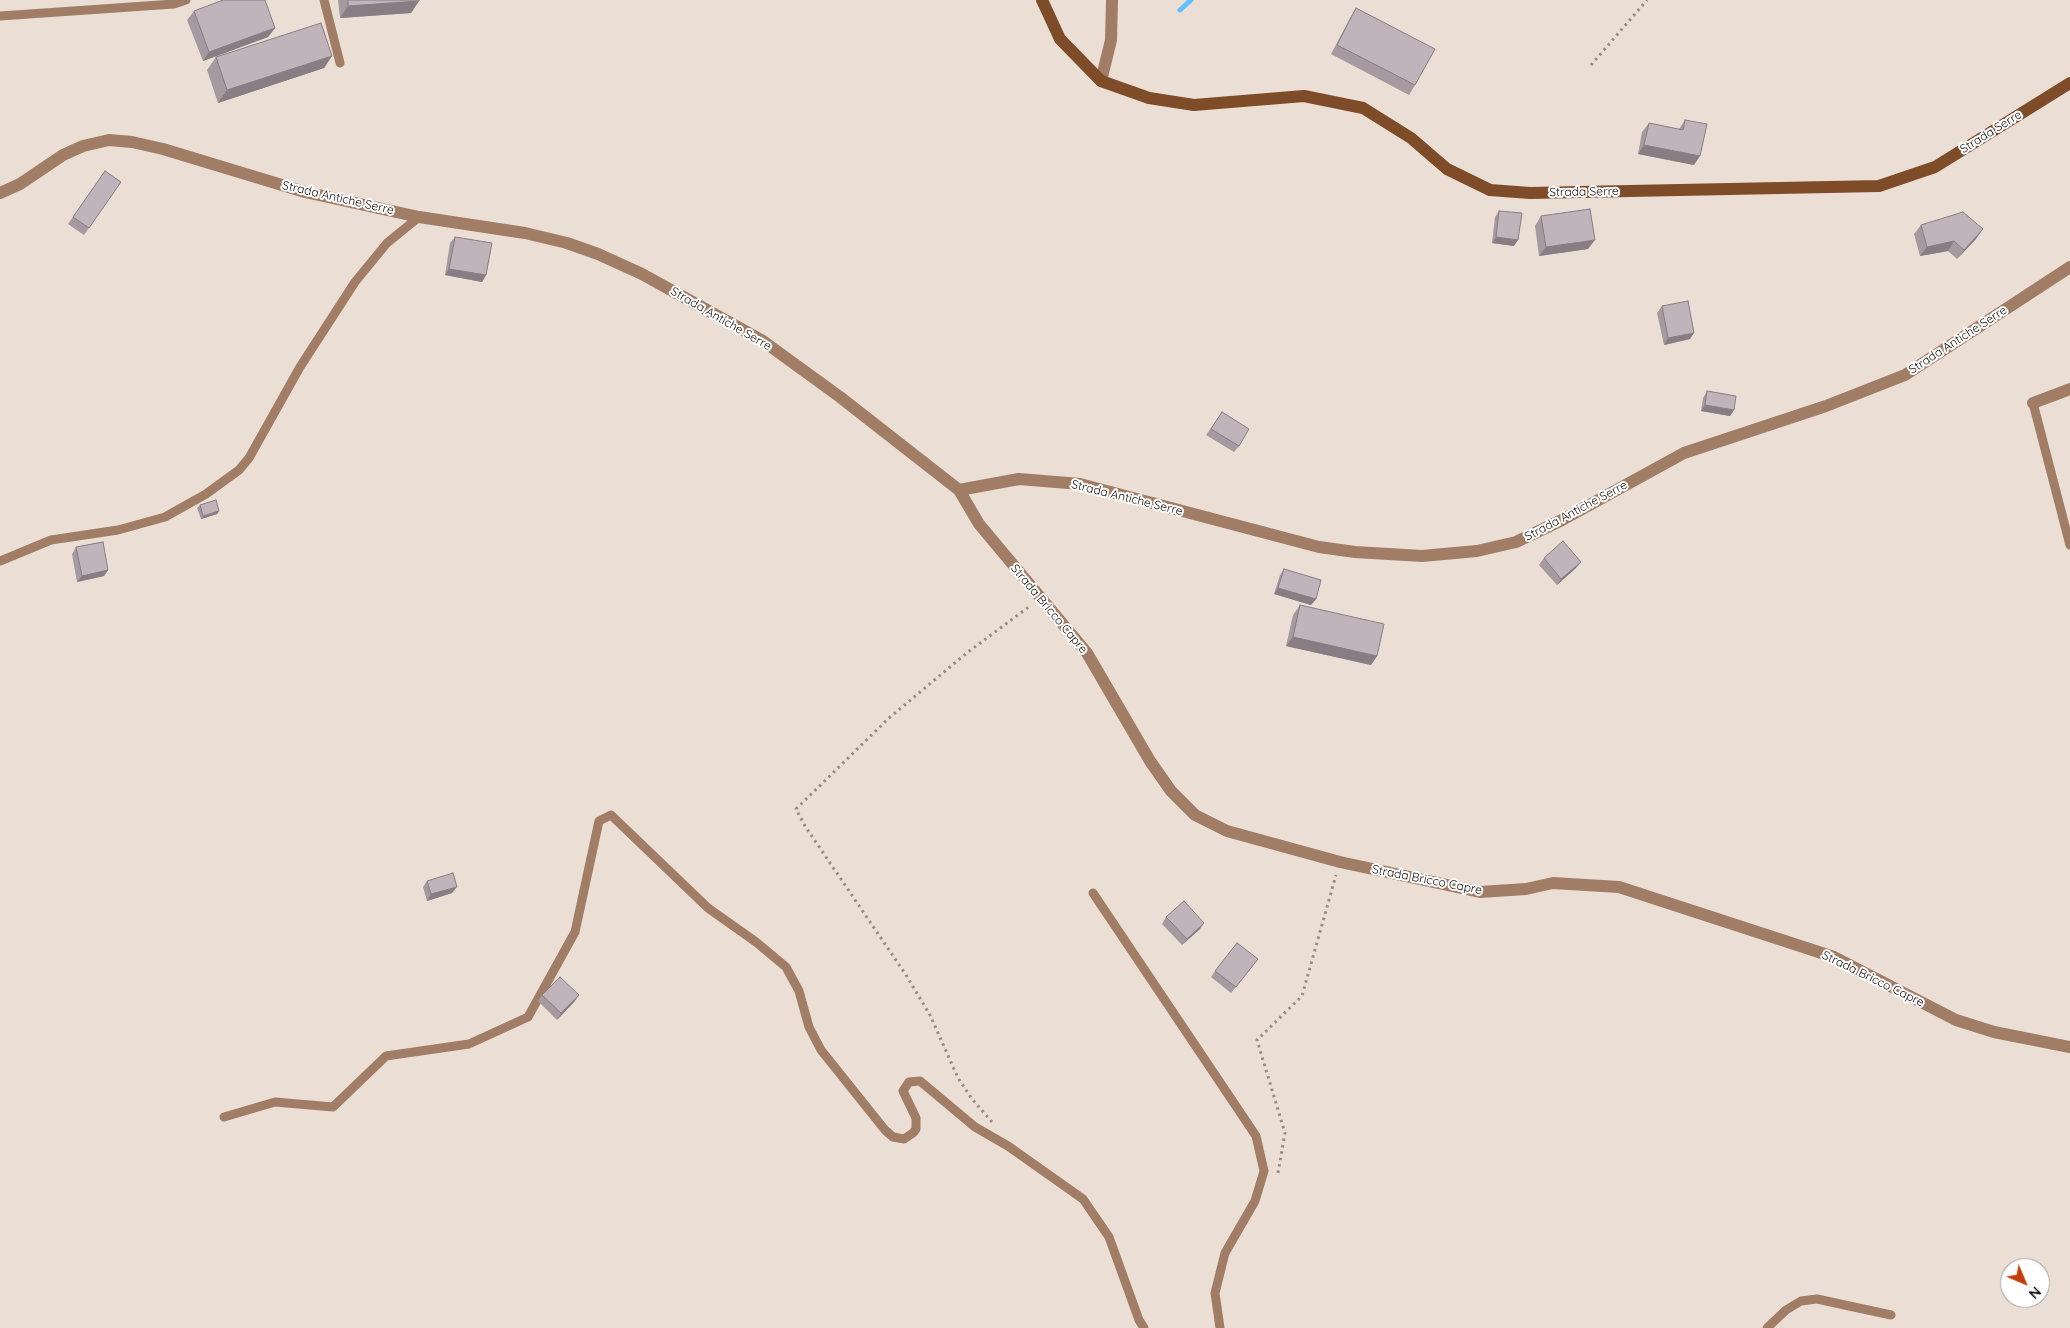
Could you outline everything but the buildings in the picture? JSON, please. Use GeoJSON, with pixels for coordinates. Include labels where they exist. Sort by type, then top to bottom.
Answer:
{"type":"FeatureCollection","features":[{"type":"Feature","properties":{"kind":"main road","name":"Strada Serre"},"geometry":{"type":"LineString","coordinates":[[1042,0],[1060,39],[1101,81],[1149,98],[1194,105],[1304,96],[1363,108],[1411,138],[1447,169],[1490,190],[1530,193],[1879,186],[1935,167],[2070,83]]}},
{"type":"Feature","properties":{"kind":"street"},"geometry":{"type":"LineString","coordinates":[[1101,81],[1111,40],[1112,0]]}},
{"type":"Feature","properties":{"kind":"street","name":"Strada Antiche Serre"},"geometry":{"type":"LineString","coordinates":[[0,193],[20,184],[63,155],[84,146],[109,140],[132,142],[164,149],[305,192],[419,217],[525,232],[567,243],[598,254],[642,274],[763,341],[840,397],[959,490],[1019,479],[1080,484],[1319,547],[1355,552],[1422,556],[1477,551],[1516,542],[1562,520],[1684,453],[1826,406],[1905,375],[2070,267]]}},
{"type":"Feature","properties":{"kind":"street"},"geometry":{"type":"LineString","coordinates":[[2033,403],[2070,389]]}},
{"type":"Feature","properties":{"kind":"street","name":"Strada Bricco Capre"},"geometry":{"type":"LineString","coordinates":[[959,490],[978,524],[1087,653],[1150,761],[1171,791],[1195,815],[1228,831],[1340,862],[1480,892],[1526,889],[1553,883],[1619,887],[1834,957],[1956,1020],[1994,1032],[2070,1047]]}},
{"type":"Feature","properties":{"kind":"lane"},"geometry":{"type":"LineString","coordinates":[[0,16],[174,4],[186,0]]}},
{"type":"Feature","properties":{"kind":"lane"},"geometry":{"type":"LineString","coordinates":[[324,0],[340,63]]}},
{"type":"Feature","properties":{"kind":"lane"},"geometry":{"type":"LineString","coordinates":[[0,561],[51,540],[118,530],[165,517],[206,494],[239,470],[249,458],[300,367],[356,282],[387,243],[419,217]]}},
{"type":"Feature","properties":{"kind":"lane"},"geometry":{"type":"LineString","coordinates":[[2033,403],[2070,545]]}},
{"type":"Feature","properties":{"kind":"lane"},"geometry":{"type":"LineString","coordinates":[[224,1117],[274,1102],[333,1107],[386,1056],[469,1044],[528,1017],[575,932],[599,821],[611,815],[708,908],[756,942],[786,967],[799,991],[809,1027],[821,1050],[885,1130],[893,1137],[904,1139],[909,1137],[916,1129],[916,1118],[903,1091],[909,1082],[917,1080],[924,1083],[975,1126],[1008,1146],[1083,1199],[1109,1237],[1139,1320],[1144,1328]]}},
{"type":"Feature","properties":{"kind":"lane"},"geometry":{"type":"LineString","coordinates":[[1094,893],[1256,1136],[1264,1171],[1255,1201],[1225,1253],[1215,1293],[1220,1328]]}},
{"type":"Feature","properties":{"kind":"lane"},"geometry":{"type":"LineString","coordinates":[[1767,1328],[1786,1310],[1801,1300],[1817,1299],[1891,1315]]}},
{"type":"Feature","properties":{"kind":"path"},"geometry":{"type":"LineString","coordinates":[[1591,65],[1648,0]]}},
{"type":"Feature","properties":{"kind":"path"},"geometry":{"type":"LineString","coordinates":[[1008,1146],[1001,1133],[972,1099],[958,1078],[930,1015],[796,809],[914,696],[968,652],[1041,599]]}},
{"type":"Feature","properties":{"kind":"path"},"geometry":{"type":"LineString","coordinates":[[1272,1180],[1278,1173],[1285,1133],[1257,1040],[1302,996],[1340,862]]}},
{"type":"Feature","properties":{"kind":"waterway"},"geometry":{"type":"LineString","coordinates":[[1180,10],[1191,0]]}}]}
